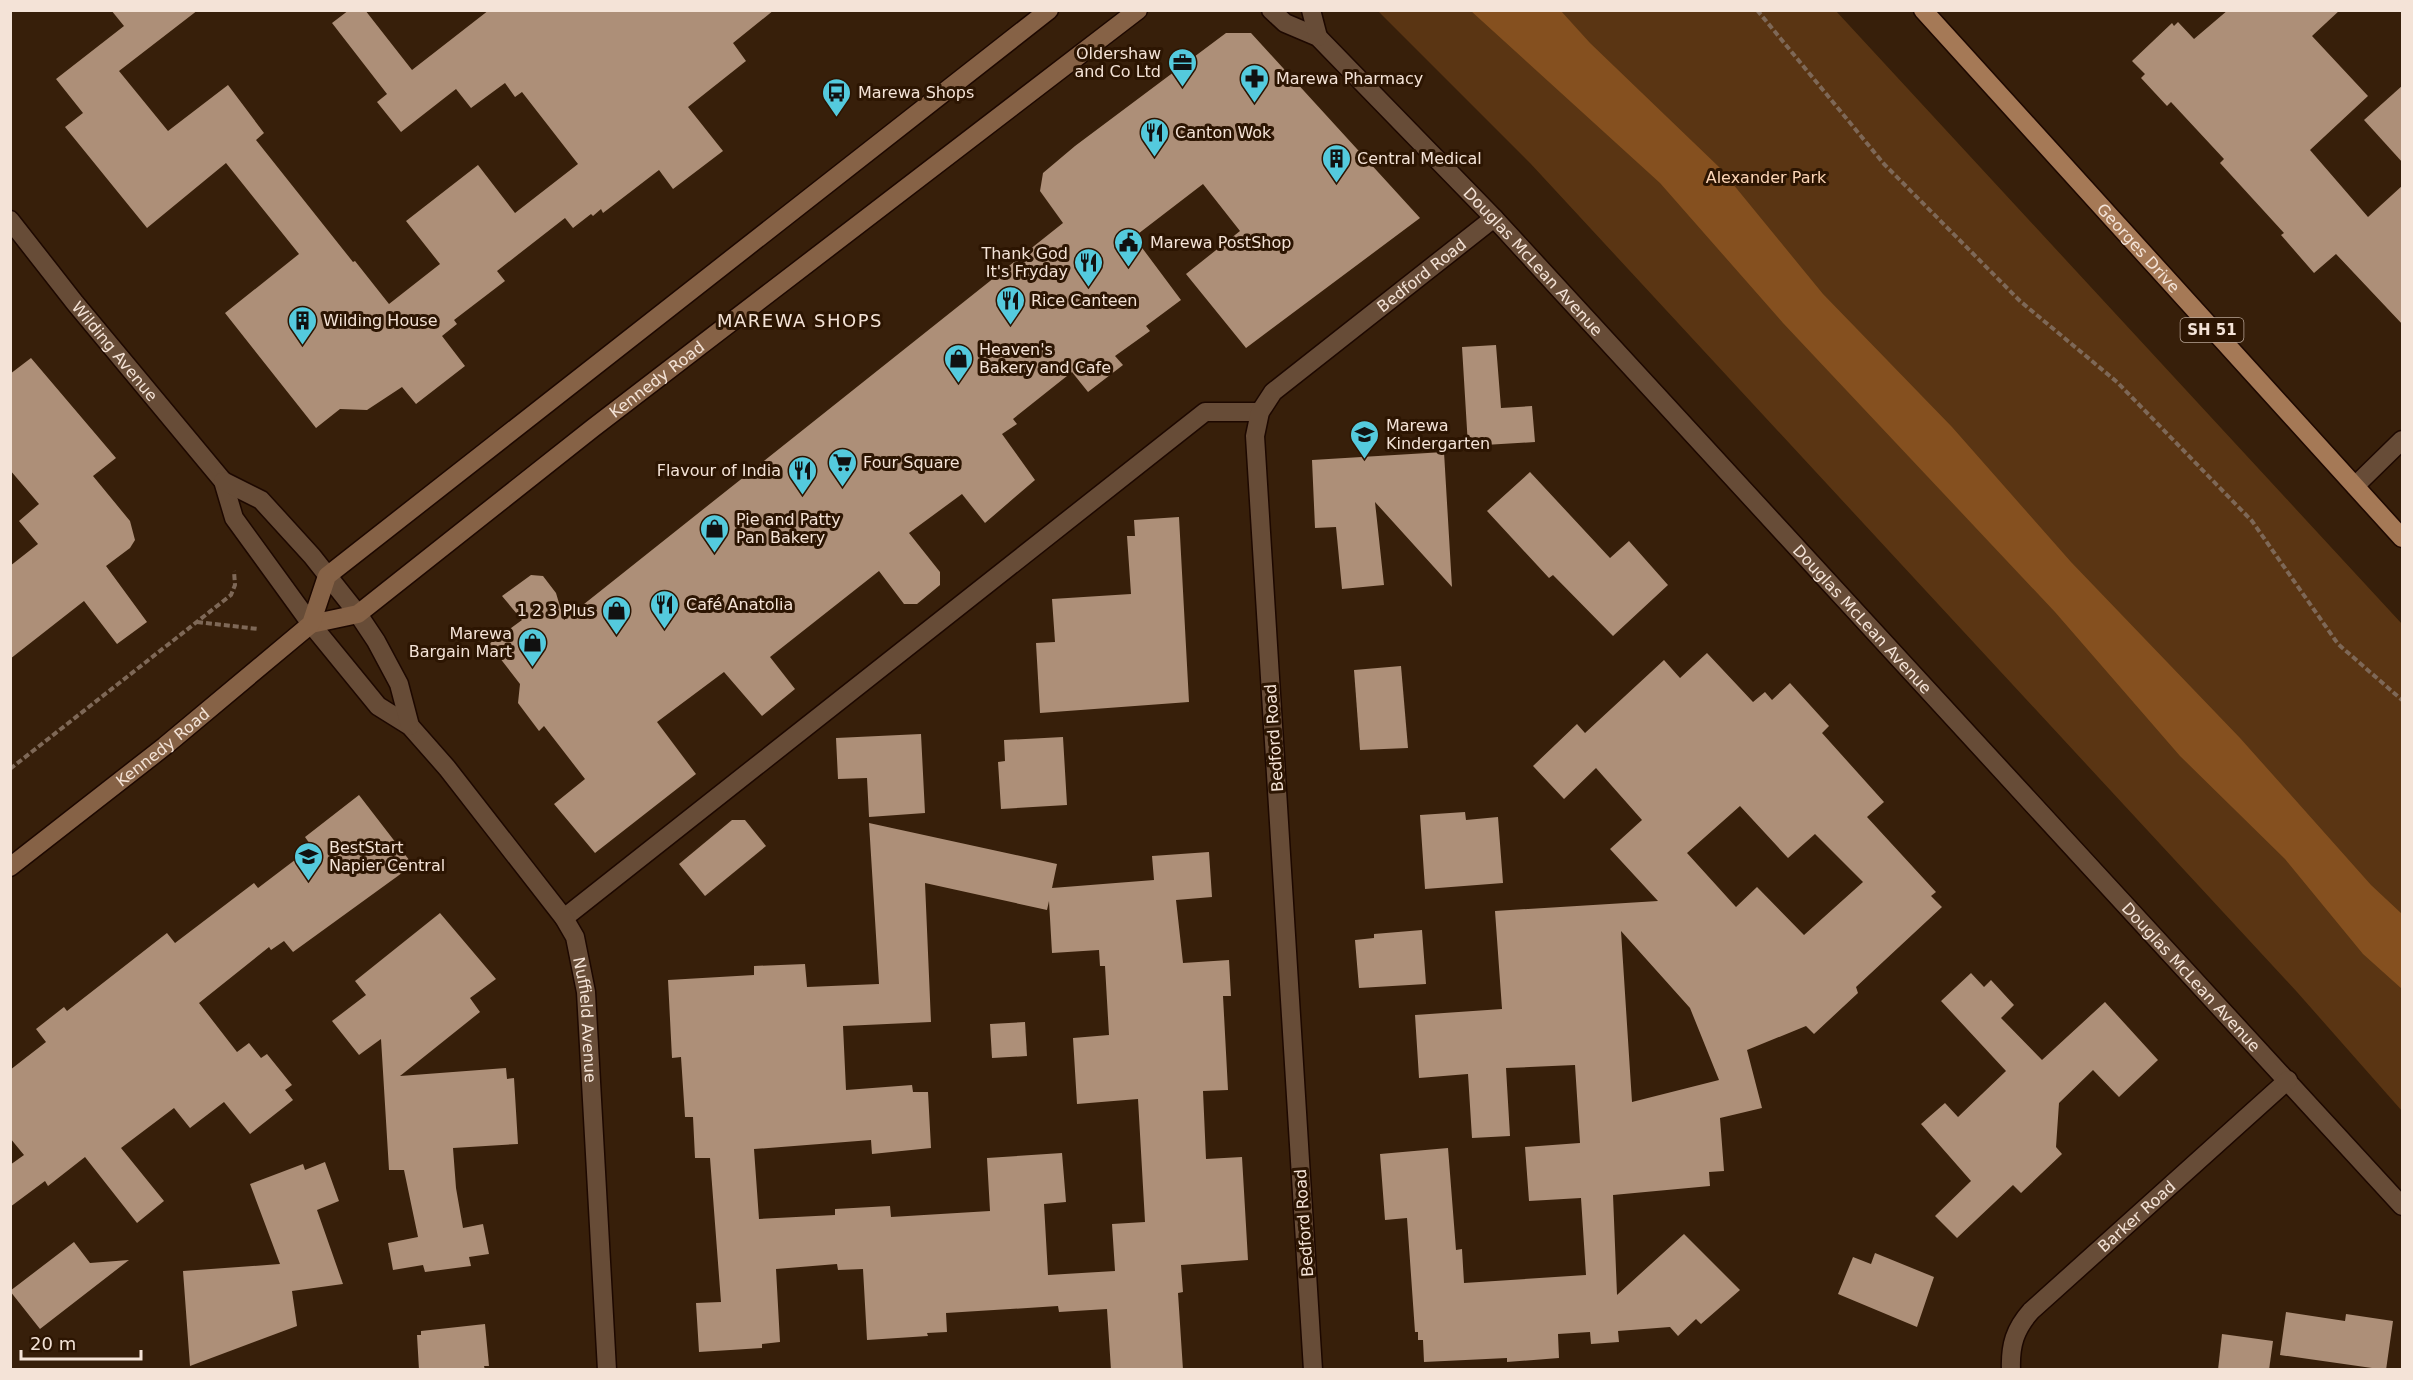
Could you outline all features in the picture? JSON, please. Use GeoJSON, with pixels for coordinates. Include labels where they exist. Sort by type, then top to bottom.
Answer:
{"type":"FeatureCollection","features":[{"type":"Feature","properties":{"kind":"main road","name":"Kennedy Road"},"geometry":{"type":"LineString","coordinates":[[10,867],[165,746],[305,629],[358,614],[593,428],[1138,10]]}},
{"type":"Feature","properties":{"kind":"main road","name":"Georges Drive"},"geometry":{"type":"LineString","coordinates":[[1923,10],[2403,538]]}},
{"type":"Feature","properties":{"kind":"main road"},"geometry":{"type":"LineString","coordinates":[[305,629],[327,576],[1044,13]]}},
{"type":"Feature","properties":{"kind":"street","name":"Douglas McLean Avenue"},"geometry":{"type":"LineString","coordinates":[[1271,10],[1285,23],[1318,37],[1494,218],[1896,658],[2403,1206]]}},
{"type":"Feature","properties":{"kind":"street","name":"Douglas McLean Avenue"},"geometry":{"type":"LineString","coordinates":[[1311,10],[1318,37]]}},
{"type":"Feature","properties":{"kind":"street","name":"Bedford Road"},"geometry":{"type":"LineString","coordinates":[[1313,1370],[1255,466],[1255,436],[1260,412],[1273,392],[1494,218]]}},
{"type":"Feature","properties":{"kind":"street","name":"Wilding Avenue"},"geometry":{"type":"LineString","coordinates":[[10,220],[75,303],[223,481],[234,518],[305,629]]}},
{"type":"Feature","properties":{"kind":"street"},"geometry":{"type":"LineString","coordinates":[[564,918],[1204,412],[1260,412]]}},
{"type":"Feature","properties":{"kind":"street"},"geometry":{"type":"LineString","coordinates":[[2355,486],[2403,440]]}},
{"type":"Feature","properties":{"kind":"street","name":"Wilding Avenue"},"geometry":{"type":"LineString","coordinates":[[223,481],[261,500],[327,576]]}},
{"type":"Feature","properties":{"kind":"street","name":"Nuffield Avenue"},"geometry":{"type":"LineString","coordinates":[[327,576],[358,614],[376,641],[399,684],[410,726]]}},
{"type":"Feature","properties":{"kind":"street","name":"Nuffield Avenue"},"geometry":{"type":"LineString","coordinates":[[305,629],[378,706],[410,726],[447,768],[564,918],[578,945],[586,992],[607,1370]]}},
{"type":"Feature","properties":{"kind":"street","name":"Barker Road"},"geometry":{"type":"LineString","coordinates":[[2011,1370],[2010,1353],[2017,1328],[2031,1311],[2288,1080]]}},
{"type":"Feature","properties":{"kind":"path"},"geometry":{"type":"LineString","coordinates":[[1757,10],[1884,164],[2020,301],[2117,382],[2252,521],[2338,644],[2403,700]]}},
{"type":"Feature","properties":{"kind":"path"},"geometry":{"type":"LineString","coordinates":[[10,769],[231,595],[235,585],[232,564]]}},
{"type":"Feature","properties":{"kind":"path"},"geometry":{"type":"LineString","coordinates":[[196,622],[305,629]]}},
{"type":"Feature","properties":{"kind":"green space","name":"Alexander Park"},"geometry":{"type":"Polygon","coordinates":[[[1378,11],[1836,11],[2402,624],[2402,1111],[2297,992],[1530,163],[1378,11]]]}},
{"type":"Feature","properties":{"kind":"shaded area"},"geometry":{"type":"Polygon","coordinates":[[[1471,11],[1561,11],[1590,43],[1719,167],[1823,294],[1952,427],[2071,562],[2240,738],[2371,885],[2402,914],[2402,989],[2363,954],[2285,859],[2180,756],[2055,612],[1783,323],[1660,183],[1471,11]]]}},
{"type":"Feature","properties":{"kind":"building"},"geometry":{"type":"Polygon","coordinates":[[[111,10],[198,10],[119,71],[168,131],[228,85],[264,133],[256,140],[389,304],[440,264],[406,221],[478,165],[515,213],[578,164],[522,92],[515,97],[505,83],[471,108],[456,89],[401,132],[377,102],[387,94],[332,23],[349,10],[365,10],[412,70],[489,10],[774,10],[733,43],[746,61],[688,107],[723,151],[673,189],[659,170],[603,213],[601,209],[573,228],[565,218],[497,271],[505,281],[454,320],[457,324],[442,336],[465,366],[416,404],[402,387],[367,410],[340,409],[316,428],[225,313],[299,254],[226,163],[147,228],[65,127],[83,113],[56,79],[124,26],[111,10]]]}},
{"type":"Feature","properties":{"kind":"building"},"geometry":{"type":"Polygon","coordinates":[[[2228,10],[2340,10],[2312,36],[2368,96],[2310,150],[2368,217],[2403,185],[2403,325],[2336,254],[2314,273],[2281,235],[2284,233],[2220,163],[2224,159],[2171,102],[2167,106],[2141,78],[2145,74],[2132,61],[2172,23],[2174,26],[2178,22],[2194,39],[2228,10]]]}},
{"type":"Feature","properties":{"kind":"building"},"geometry":{"type":"Polygon","coordinates":[[[1226,33],[1251,33],[1420,218],[1246,348],[1186,274],[1240,231],[1203,184],[1134,237],[1181,300],[1146,326],[1150,331],[1115,356],[1123,365],[1088,392],[1072,372],[1013,419],[1017,424],[1002,434],[1035,480],[985,523],[962,494],[909,533],[940,572],[940,585],[917,604],[904,604],[879,571],[770,657],[795,689],[762,716],[724,672],[657,722],[696,774],[595,853],[554,804],[585,779],[544,726],[539,731],[518,703],[520,684],[489,644],[522,620],[502,596],[531,575],[543,576],[556,593],[564,620],[1063,223],[1040,191],[1043,173],[1075,146],[1226,33]]]}},
{"type":"Feature","properties":{"kind":"building"},"geometry":{"type":"Polygon","coordinates":[[[2403,85],[2403,163],[2364,120],[2403,85]]]}},
{"type":"Feature","properties":{"kind":"building"},"geometry":{"type":"Polygon","coordinates":[[[1496,345],[1501,408],[1532,406],[1535,442],[1468,446],[1462,347],[1496,345]]]}},
{"type":"Feature","properties":{"kind":"building"},"geometry":{"type":"Polygon","coordinates":[[[31,358],[116,458],[93,476],[130,521],[135,540],[130,548],[106,566],[147,622],[117,644],[84,601],[10,659],[10,566],[38,544],[19,521],[39,504],[10,470],[10,374],[31,358]]]}},
{"type":"Feature","properties":{"kind":"building"},"geometry":{"type":"Polygon","coordinates":[[[1444,452],[1452,587],[1375,502],[1384,585],[1342,589],[1336,527],[1315,528],[1312,460],[1444,452]]]}},
{"type":"Feature","properties":{"kind":"building"},"geometry":{"type":"Polygon","coordinates":[[[1530,472],[1610,558],[1629,541],[1668,585],[1613,636],[1553,575],[1549,578],[1487,511],[1530,472]]]}},
{"type":"Feature","properties":{"kind":"building"},"geometry":{"type":"Polygon","coordinates":[[[1179,517],[1189,702],[1040,713],[1036,643],[1055,642],[1052,599],[1131,594],[1127,536],[1135,536],[1134,520],[1179,517]]]}},
{"type":"Feature","properties":{"kind":"building"},"geometry":{"type":"Polygon","coordinates":[[[1707,653],[1753,702],[1765,692],[1772,700],[1790,683],[1829,726],[1822,733],[1884,802],[1867,817],[1936,892],[1931,896],[1942,907],[1856,987],[1858,993],[1814,1034],[1806,1026],[1747,1050],[1762,1108],[1720,1118],[1724,1171],[1709,1172],[1710,1186],[1613,1195],[1617,1295],[1684,1234],[1740,1290],[1701,1324],[1696,1319],[1678,1336],[1670,1327],[1618,1331],[1619,1342],[1591,1344],[1590,1332],[1558,1334],[1559,1358],[1507,1362],[1507,1358],[1424,1362],[1423,1340],[1418,1340],[1418,1332],[1415,1332],[1407,1218],[1385,1220],[1380,1154],[1448,1148],[1456,1250],[1462,1249],[1464,1283],[1586,1275],[1581,1198],[1529,1201],[1525,1147],[1580,1143],[1575,1065],[1506,1068],[1510,1136],[1472,1138],[1468,1074],[1419,1078],[1415,1015],[1502,1009],[1495,911],[1658,901],[1610,849],[1642,820],[1596,768],[1564,799],[1533,766],[1577,724],[1585,733],[1664,660],[1680,678],[1707,653]],[[1740,806],[1687,853],[1736,907],[1757,887],[1804,935],[1863,882],[1815,834],[1788,858],[1740,806]],[[1621,931],[1632,1102],[1719,1080],[1690,1008],[1621,931]]]}},
{"type":"Feature","properties":{"kind":"building"},"geometry":{"type":"Polygon","coordinates":[[[1401,666],[1408,748],[1360,750],[1354,670],[1401,666]]]}},
{"type":"Feature","properties":{"kind":"building"},"geometry":{"type":"Polygon","coordinates":[[[921,734],[925,813],[869,817],[867,778],[838,779],[836,738],[921,734]]]}},
{"type":"Feature","properties":{"kind":"building"},"geometry":{"type":"Polygon","coordinates":[[[1063,737],[1067,805],[1001,809],[998,762],[1005,761],[1004,740],[1063,737]]]}},
{"type":"Feature","properties":{"kind":"building"},"geometry":{"type":"Polygon","coordinates":[[[359,795],[413,865],[293,952],[284,941],[271,950],[269,947],[199,1003],[237,1052],[249,1043],[261,1058],[267,1054],[292,1085],[285,1090],[293,1100],[250,1134],[224,1102],[190,1128],[174,1108],[121,1148],[164,1201],[137,1223],[85,1157],[48,1186],[45,1181],[10,1207],[10,1165],[24,1155],[10,1138],[10,1070],[46,1042],[36,1029],[64,1007],[67,1011],[167,933],[175,943],[254,883],[258,888],[312,847],[305,837],[359,795]]]}},
{"type":"Feature","properties":{"kind":"building"},"geometry":{"type":"Polygon","coordinates":[[[1465,812],[1466,820],[1498,817],[1503,883],[1425,889],[1420,815],[1465,812]]]}},
{"type":"Feature","properties":{"kind":"building"},"geometry":{"type":"Polygon","coordinates":[[[732,820],[745,820],[766,846],[705,896],[679,864],[732,820]]]}},
{"type":"Feature","properties":{"kind":"building"},"geometry":{"type":"Polygon","coordinates":[[[869,823],[1057,864],[1052,888],[1154,880],[1152,856],[1209,852],[1212,897],[1176,900],[1183,963],[1229,960],[1231,996],[1223,996],[1228,1090],[1203,1091],[1206,1159],[1242,1157],[1248,1260],[1181,1265],[1183,1292],[1178,1293],[1183,1370],[1111,1370],[1107,1309],[1059,1312],[1058,1306],[946,1313],[947,1332],[927,1333],[928,1336],[867,1340],[863,1269],[838,1270],[837,1264],[776,1269],[780,1342],[762,1344],[762,1348],[699,1352],[696,1303],[721,1302],[710,1158],[695,1158],[693,1117],[685,1117],[681,1057],[672,1058],[668,980],[754,975],[754,966],[805,964],[807,987],[879,984],[869,823]],[[925,883],[931,1022],[843,1026],[846,1090],[912,1085],[913,1092],[928,1092],[931,1148],[872,1154],[871,1140],[754,1149],[759,1219],[835,1215],[835,1209],[890,1206],[891,1217],[990,1211],[987,1158],[1062,1153],[1066,1202],[1044,1204],[1048,1275],[1115,1271],[1112,1224],[1145,1222],[1138,1099],[1077,1104],[1073,1038],[1109,1035],[1105,966],[1100,966],[1099,950],[1052,953],[1049,901],[1047,910],[925,883]]]}},
{"type":"Feature","properties":{"kind":"building"},"geometry":{"type":"Polygon","coordinates":[[[440,913],[496,979],[470,998],[480,1012],[400,1076],[506,1068],[507,1079],[514,1078],[518,1144],[453,1148],[456,1188],[463,1228],[483,1224],[489,1254],[469,1257],[471,1266],[425,1272],[423,1265],[393,1270],[388,1243],[418,1237],[404,1170],[389,1170],[381,1039],[359,1055],[332,1021],[366,995],[355,981],[440,913]]]}},
{"type":"Feature","properties":{"kind":"building"},"geometry":{"type":"Polygon","coordinates":[[[1422,930],[1426,984],[1359,988],[1355,940],[1374,938],[1374,934],[1422,930]]]}},
{"type":"Feature","properties":{"kind":"building"},"geometry":{"type":"Polygon","coordinates":[[[1971,973],[1984,987],[1991,980],[2014,1005],[2001,1018],[2042,1060],[2105,1002],[2158,1060],[2119,1097],[2093,1070],[2059,1103],[2056,1147],[2062,1154],[2021,1193],[2013,1185],[1957,1238],[1935,1216],[1971,1181],[1921,1124],[1945,1103],[1958,1117],[2006,1071],[1941,1001],[1971,973]]]}},
{"type":"Feature","properties":{"kind":"building"},"geometry":{"type":"Polygon","coordinates":[[[1025,1022],[1027,1056],[992,1058],[990,1024],[1025,1022]]]}},
{"type":"Feature","properties":{"kind":"building"},"geometry":{"type":"Polygon","coordinates":[[[325,1162],[339,1201],[317,1210],[343,1284],[292,1291],[297,1326],[190,1366],[183,1271],[280,1264],[250,1184],[303,1164],[305,1170],[325,1162]]]}},
{"type":"Feature","properties":{"kind":"building"},"geometry":{"type":"Polygon","coordinates":[[[74,1242],[90,1263],[129,1260],[40,1329],[10,1291],[74,1242]]]}},
{"type":"Feature","properties":{"kind":"building"},"geometry":{"type":"Polygon","coordinates":[[[1875,1253],[1934,1277],[1917,1327],[1838,1294],[1853,1257],[1871,1264],[1875,1253]]]}},
{"type":"Feature","properties":{"kind":"building"},"geometry":{"type":"Polygon","coordinates":[[[2286,1312],[2345,1321],[2346,1314],[2393,1321],[2386,1370],[2280,1355],[2286,1312]]]}},
{"type":"Feature","properties":{"kind":"building"},"geometry":{"type":"Polygon","coordinates":[[[485,1324],[489,1366],[484,1366],[485,1370],[419,1370],[417,1335],[421,1335],[421,1331],[485,1324]]]}},
{"type":"Feature","properties":{"kind":"building"},"geometry":{"type":"Polygon","coordinates":[[[2222,1334],[2273,1341],[2269,1370],[2218,1370],[2222,1334]]]}},
{"type":"Feature","properties":{"kind":"place","name":"Oldershaw and Co Ltd"},"geometry":{"type":"Point","coordinates":[1182,88]}},
{"type":"Feature","properties":{"kind":"place","name":"Marewa Pharmacy"},"geometry":{"type":"Point","coordinates":[1255,104]}},
{"type":"Feature","properties":{"kind":"place","name":"Marewa Shops"},"geometry":{"type":"Point","coordinates":[837,118]}},
{"type":"Feature","properties":{"kind":"place","name":"Canton Wok"},"geometry":{"type":"Point","coordinates":[1154,158]}},
{"type":"Feature","properties":{"kind":"place","name":"Central Medical"},"geometry":{"type":"Point","coordinates":[1336,184]}},
{"type":"Feature","properties":{"kind":"place","name":"Marewa PostShop"},"geometry":{"type":"Point","coordinates":[1129,268]}},
{"type":"Feature","properties":{"kind":"place","name":"Thank God It's Fryday"},"geometry":{"type":"Point","coordinates":[1089,288]}},
{"type":"Feature","properties":{"kind":"place","name":"Rice Canteen"},"geometry":{"type":"Point","coordinates":[1010,326]}},
{"type":"Feature","properties":{"kind":"place","name":"Wilding House"},"geometry":{"type":"Point","coordinates":[302,346]}},
{"type":"Feature","properties":{"kind":"place","name":"Heaven's Bakery and Cafe"},"geometry":{"type":"Point","coordinates":[958,384]}},
{"type":"Feature","properties":{"kind":"place","name":"Marewa Kindergarten"},"geometry":{"type":"Point","coordinates":[1365,460]}},
{"type":"Feature","properties":{"kind":"place","name":"Four Square"},"geometry":{"type":"Point","coordinates":[842,488]}},
{"type":"Feature","properties":{"kind":"place","name":"Flavour of India"},"geometry":{"type":"Point","coordinates":[802,496]}},
{"type":"Feature","properties":{"kind":"place","name":"Pie and Patty Pan Bakery"},"geometry":{"type":"Point","coordinates":[715,554]}},
{"type":"Feature","properties":{"kind":"place","name":"Café Anatolia"},"geometry":{"type":"Point","coordinates":[665,630]}},
{"type":"Feature","properties":{"kind":"place","name":"1 2 3 Plus"},"geometry":{"type":"Point","coordinates":[616,636]}},
{"type":"Feature","properties":{"kind":"place","name":"Marewa Bargain Mart"},"geometry":{"type":"Point","coordinates":[533,668]}},
{"type":"Feature","properties":{"kind":"place","name":"BestStart Napier Central"},"geometry":{"type":"Point","coordinates":[308,882]}},
{"type":"Feature","properties":{"kind":"district","name":"MAREWA SHOPS"},"geometry":{"type":"Point","coordinates":[800,320]}}]}
